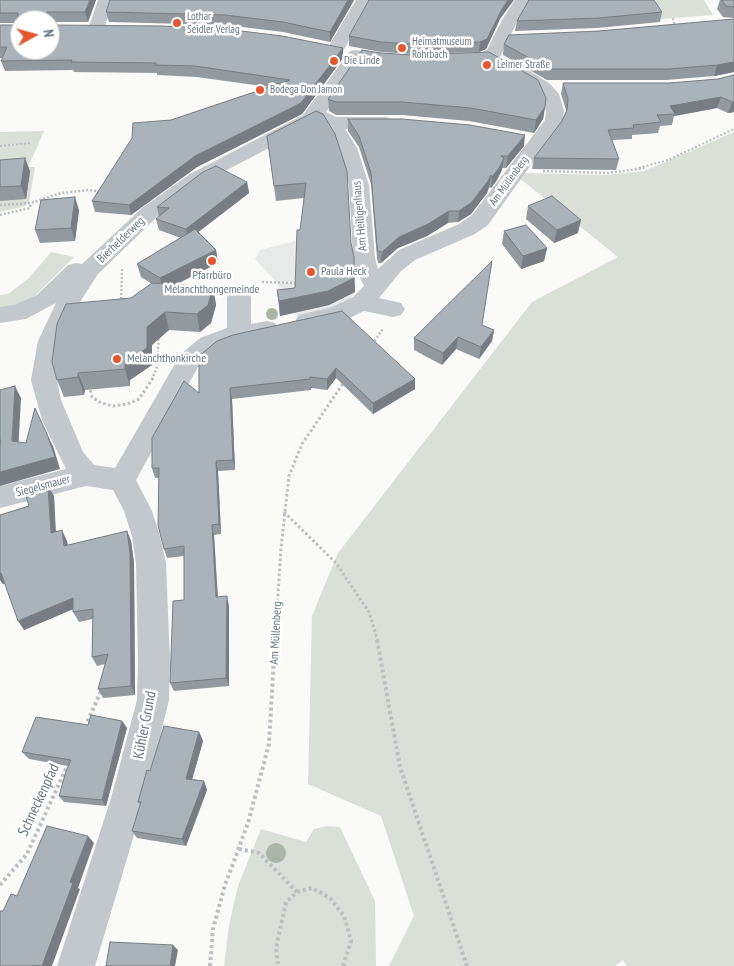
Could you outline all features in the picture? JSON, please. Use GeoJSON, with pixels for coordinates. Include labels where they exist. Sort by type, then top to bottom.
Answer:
{"type":"FeatureCollection","features":[{"type":"Feature","properties":{"kind":"street"},"geometry":{"type":"LineString","coordinates":[[96,29],[106,0]]}},
{"type":"Feature","properties":{"kind":"street"},"geometry":{"type":"LineString","coordinates":[[319,46],[336,49],[364,0]]}},
{"type":"Feature","properties":{"kind":"street"},"geometry":{"type":"LineString","coordinates":[[442,62],[476,60],[494,54],[500,39],[522,1],[502,0]]}},
{"type":"Feature","properties":{"kind":"street"},"geometry":{"type":"LineString","coordinates":[[78,29],[115,29]]}},
{"type":"Feature","properties":{"kind":"street"},"geometry":{"type":"LineString","coordinates":[[500,39],[518,38]]}},
{"type":"Feature","properties":{"kind":"street","name":"Bierhelderweg"},"geometry":{"type":"LineString","coordinates":[[86,474],[73,458],[52,413],[44,380],[50,341],[78,286],[90,269],[149,213],[197,178],[324,119],[364,56],[336,49]]}},
{"type":"Feature","properties":{"kind":"street"},"geometry":{"type":"LineString","coordinates":[[489,56],[543,87],[568,86]]}},
{"type":"Feature","properties":{"kind":"street","name":"Am Müllenberg"},"geometry":{"type":"LineString","coordinates":[[369,295],[393,266],[407,255],[467,229],[480,220],[516,171],[530,139],[554,120],[555,111],[550,94],[543,87]]}},
{"type":"Feature","properties":{"kind":"street"},"geometry":{"type":"LineString","coordinates":[[324,119],[402,123]]}},
{"type":"Feature","properties":{"kind":"street","name":"Am Heiligenhaus"},"geometry":{"type":"LineString","coordinates":[[324,119],[347,148],[359,185],[364,258],[369,295]]}},
{"type":"Feature","properties":{"kind":"street"},"geometry":{"type":"LineString","coordinates":[[0,316],[18,313],[45,301],[110,235],[132,229]]}},
{"type":"Feature","properties":{"kind":"street"},"geometry":{"type":"LineString","coordinates":[[86,474],[122,480],[189,361],[209,344],[240,334],[338,314],[369,295],[391,315]]}},
{"type":"Feature","properties":{"kind":"street"},"geometry":{"type":"LineString","coordinates":[[240,297],[240,334]]}},
{"type":"Feature","properties":{"kind":"street","name":"Siegelsmauer"},"geometry":{"type":"LineString","coordinates":[[0,497],[86,474]]}},
{"type":"Feature","properties":{"kind":"street","name":"Kühler Grund"},"geometry":{"type":"LineString","coordinates":[[76,966],[128,798],[153,700],[154,661],[151,563],[146,536],[138,511],[122,480]]}},
{"type":"Feature","properties":{"kind":"path"},"geometry":{"type":"LineString","coordinates":[[673,18],[675,28]]}},
{"type":"Feature","properties":{"kind":"path"},"geometry":{"type":"LineString","coordinates":[[516,171],[608,173],[633,170],[668,160],[734,129]]}},
{"type":"Feature","properties":{"kind":"path"},"geometry":{"type":"LineString","coordinates":[[0,146],[30,144]]}},
{"type":"Feature","properties":{"kind":"path"},"geometry":{"type":"LineString","coordinates":[[0,205],[31,204],[61,193],[89,190],[108,193]]}},
{"type":"Feature","properties":{"kind":"path"},"geometry":{"type":"LineString","coordinates":[[0,215],[30,208],[31,204]]}},
{"type":"Feature","properties":{"kind":"path"},"geometry":{"type":"LineString","coordinates":[[120,310],[122,272]]}},
{"type":"Feature","properties":{"kind":"path"},"geometry":{"type":"LineString","coordinates":[[262,282],[300,283]]}},
{"type":"Feature","properties":{"kind":"path"},"geometry":{"type":"LineString","coordinates":[[80,335],[86,324],[101,310],[121,304],[148,311],[156,306]]}},
{"type":"Feature","properties":{"kind":"path"},"geometry":{"type":"LineString","coordinates":[[148,311],[159,331],[155,373]]}},
{"type":"Feature","properties":{"kind":"path"},"geometry":{"type":"LineString","coordinates":[[368,351],[391,315]]}},
{"type":"Feature","properties":{"kind":"path"},"geometry":{"type":"LineString","coordinates":[[77,339],[74,377],[88,381],[92,397],[101,403],[113,406],[128,404],[139,399],[153,378]]}},
{"type":"Feature","properties":{"kind":"path","name":"Am Müllenberg"},"geometry":{"type":"LineString","coordinates":[[210,966],[213,929],[225,885],[239,849],[269,744],[284,512],[290,476],[302,444],[345,380]]}},
{"type":"Feature","properties":{"kind":"path"},"geometry":{"type":"LineString","coordinates":[[284,512],[336,563],[369,612],[376,632],[400,767],[467,966]]}},
{"type":"Feature","properties":{"kind":"path"},"geometry":{"type":"LineString","coordinates":[[83,730],[104,685]]}},
{"type":"Feature","properties":{"kind":"path","name":"Schneckenpfad"},"geometry":{"type":"LineString","coordinates":[[0,885],[27,854],[71,756]]}},
{"type":"Feature","properties":{"kind":"path"},"geometry":{"type":"LineString","coordinates":[[239,849],[259,853],[298,892]]}},
{"type":"Feature","properties":{"kind":"path"},"geometry":{"type":"LineString","coordinates":[[278,966],[276,948],[286,902],[298,892],[312,888],[330,898],[344,916],[351,941],[343,966]]}},
{"type":"Feature","properties":{"kind":"shaded area"},"geometry":{"type":"Polygon","coordinates":[[[655,0],[704,0],[713,15],[661,19],[655,0]]]}},
{"type":"Feature","properties":{"kind":"shaded area"},"geometry":{"type":"Polygon","coordinates":[[[44,131],[28,167],[35,167],[29,203],[25,206],[0,212],[0,132],[44,131]]]}},
{"type":"Feature","properties":{"kind":"shaded area"},"geometry":{"type":"Polygon","coordinates":[[[734,132],[734,966],[627,966],[623,960],[615,966],[389,966],[414,916],[381,816],[308,784],[312,616],[338,553],[532,302],[618,257],[518,177],[521,173],[606,175],[644,171],[734,132]]]}},
{"type":"Feature","properties":{"kind":"shaded area","name":"Paula Heck"},"geometry":{"type":"Polygon","coordinates":[[[295,241],[298,245],[313,248],[354,246],[354,293],[351,299],[343,304],[297,319],[295,303],[279,305],[278,284],[255,259],[260,250],[295,241]]]}},
{"type":"Feature","properties":{"kind":"shaded area"},"geometry":{"type":"Polygon","coordinates":[[[51,252],[74,257],[34,297],[14,307],[0,308],[0,295],[8,294],[29,278],[51,252]]]}},
{"type":"Feature","properties":{"kind":"shaded area"},"geometry":{"type":"Polygon","coordinates":[[[327,826],[340,827],[375,901],[376,966],[224,966],[229,925],[238,886],[261,829],[306,842],[314,829],[327,826]]]}},
{"type":"Feature","properties":{"kind":"building"},"geometry":{"type":"Polygon","coordinates":[[[0,0],[90,0],[85,12],[10,10],[10,13],[0,13],[0,0]]]}},
{"type":"Feature","properties":{"kind":"building"},"geometry":{"type":"Polygon","coordinates":[[[110,0],[348,0],[330,32],[283,22],[225,15],[106,12],[110,0]]]}},
{"type":"Feature","properties":{"kind":"building"},"geometry":{"type":"Polygon","coordinates":[[[369,0],[508,0],[487,39],[480,42],[412,44],[381,42],[349,36],[369,0]]]}},
{"type":"Feature","properties":{"kind":"building"},"geometry":{"type":"Polygon","coordinates":[[[529,0],[654,0],[662,12],[599,18],[517,21],[529,0]]]}},
{"type":"Feature","properties":{"kind":"building"},"geometry":{"type":"Polygon","coordinates":[[[722,0],[734,0],[734,7],[726,6],[722,0]]]}},
{"type":"Feature","properties":{"kind":"building"},"geometry":{"type":"Polygon","coordinates":[[[734,19],[734,62],[717,65],[669,69],[549,69],[504,44],[509,35],[599,31],[734,19]]]}},
{"type":"Feature","properties":{"kind":"building"},"geometry":{"type":"Polygon","coordinates":[[[0,25],[10,25],[10,60],[60,60],[60,25],[225,29],[282,36],[343,48],[301,103],[195,156],[129,205],[92,201],[132,138],[133,123],[171,120],[290,80],[195,66],[155,65],[156,63],[71,62],[72,60],[1,61],[7,47],[0,47],[0,25]]]}},
{"type":"Feature","properties":{"kind":"building"},"geometry":{"type":"Polygon","coordinates":[[[362,50],[413,55],[489,52],[538,80],[546,98],[545,107],[536,120],[471,108],[402,102],[336,102],[328,99],[362,50]]]}},
{"type":"Feature","properties":{"kind":"building"},"geometry":{"type":"Polygon","coordinates":[[[734,75],[734,102],[721,97],[670,106],[675,114],[657,115],[661,122],[633,125],[634,128],[608,130],[619,159],[534,158],[562,121],[567,110],[568,99],[563,83],[669,83],[718,79],[734,75]]]}},
{"type":"Feature","properties":{"kind":"building"},"geometry":{"type":"Polygon","coordinates":[[[316,111],[323,114],[335,134],[347,171],[354,278],[328,291],[279,301],[277,290],[295,288],[297,230],[300,230],[306,183],[274,186],[267,136],[316,111]]]}},
{"type":"Feature","properties":{"kind":"building"},"geometry":{"type":"Polygon","coordinates":[[[348,119],[402,119],[470,125],[525,135],[508,156],[501,156],[504,158],[499,168],[492,177],[491,175],[472,202],[459,211],[449,211],[428,224],[399,237],[382,252],[378,251],[377,246],[371,173],[359,136],[348,119]]]}},
{"type":"Feature","properties":{"kind":"building"},"geometry":{"type":"Polygon","coordinates":[[[25,158],[21,186],[0,187],[0,160],[25,158]]]}},
{"type":"Feature","properties":{"kind":"building"},"geometry":{"type":"Polygon","coordinates":[[[216,166],[247,182],[186,229],[156,219],[169,208],[157,207],[203,172],[216,166]]]}},
{"type":"Feature","properties":{"kind":"building"},"geometry":{"type":"Polygon","coordinates":[[[552,196],[581,220],[557,230],[528,206],[552,196]]]}},
{"type":"Feature","properties":{"kind":"building"},"geometry":{"type":"Polygon","coordinates":[[[75,197],[71,228],[35,230],[41,200],[75,197]]]}},
{"type":"Feature","properties":{"kind":"building"},"geometry":{"type":"Polygon","coordinates":[[[526,225],[547,248],[523,256],[504,231],[526,225]]]}},
{"type":"Feature","properties":{"kind":"building"},"geometry":{"type":"Polygon","coordinates":[[[195,229],[216,250],[160,278],[137,264],[195,229]]]}},
{"type":"Feature","properties":{"kind":"building"},"geometry":{"type":"Polygon","coordinates":[[[492,261],[482,325],[494,330],[481,347],[458,337],[443,353],[414,338],[492,261]]]}},
{"type":"Feature","properties":{"kind":"building"},"geometry":{"type":"Polygon","coordinates":[[[152,283],[213,287],[208,305],[197,314],[165,312],[147,327],[147,348],[125,363],[125,369],[78,373],[78,377],[57,380],[52,362],[57,324],[66,304],[131,298],[152,283]]]}},
{"type":"Feature","properties":{"kind":"building"},"geometry":{"type":"Polygon","coordinates":[[[342,311],[415,379],[373,403],[336,368],[327,379],[310,377],[310,379],[230,388],[233,460],[216,461],[219,524],[212,525],[216,597],[227,596],[226,678],[170,683],[173,601],[184,600],[184,546],[164,549],[158,525],[159,468],[152,468],[152,438],[184,381],[199,393],[199,356],[217,341],[233,335],[342,311]]]}},
{"type":"Feature","properties":{"kind":"building"},"geometry":{"type":"Polygon","coordinates":[[[15,386],[12,441],[26,443],[35,408],[55,457],[0,472],[0,390],[15,386]]]}},
{"type":"Feature","properties":{"kind":"building"},"geometry":{"type":"Polygon","coordinates":[[[48,486],[51,533],[62,530],[64,546],[127,531],[130,553],[131,686],[98,689],[108,654],[92,657],[93,609],[73,612],[73,598],[18,621],[0,573],[0,515],[29,506],[25,492],[48,486]]]}},
{"type":"Feature","properties":{"kind":"building"},"geometry":{"type":"Polygon","coordinates":[[[91,715],[122,721],[102,800],[59,796],[71,760],[22,752],[36,717],[88,725],[91,715]]]}},
{"type":"Feature","properties":{"kind":"building"},"geometry":{"type":"Polygon","coordinates":[[[164,726],[199,732],[186,779],[204,781],[182,839],[132,831],[141,802],[138,802],[147,770],[150,771],[164,726]]]}},
{"type":"Feature","properties":{"kind":"building"},"geometry":{"type":"Polygon","coordinates":[[[47,826],[88,836],[70,882],[73,883],[42,966],[0,966],[0,911],[3,911],[11,894],[17,896],[47,826]]]}},
{"type":"Feature","properties":{"kind":"building"},"geometry":{"type":"Polygon","coordinates":[[[110,942],[173,945],[170,966],[106,966],[110,942]]]}},
{"type":"Feature","properties":{"kind":"place","name":"Lothar Seidler Verlag"},"geometry":{"type":"Point","coordinates":[177,23]}},
{"type":"Feature","properties":{"kind":"place","name":"Heimatmuseum Rohrbach"},"geometry":{"type":"Point","coordinates":[402,48]}},
{"type":"Feature","properties":{"kind":"place","name":"Die Linde"},"geometry":{"type":"Point","coordinates":[334,61]}},
{"type":"Feature","properties":{"kind":"place","name":"Leimer Straße"},"geometry":{"type":"Point","coordinates":[487,65]}},
{"type":"Feature","properties":{"kind":"place","name":"Bodega Don Jamon"},"geometry":{"type":"Point","coordinates":[260,90]}},
{"type":"Feature","properties":{"kind":"place","name":"Pfarrbüro Melanchthongemeinde"},"geometry":{"type":"Point","coordinates":[212,261]}},
{"type":"Feature","properties":{"kind":"place","name":"Paula Heck"},"geometry":{"type":"Point","coordinates":[311,272]}},
{"type":"Feature","properties":{"kind":"place","name":"Melanchthonkirche"},"geometry":{"type":"Point","coordinates":[117,359]}}]}
